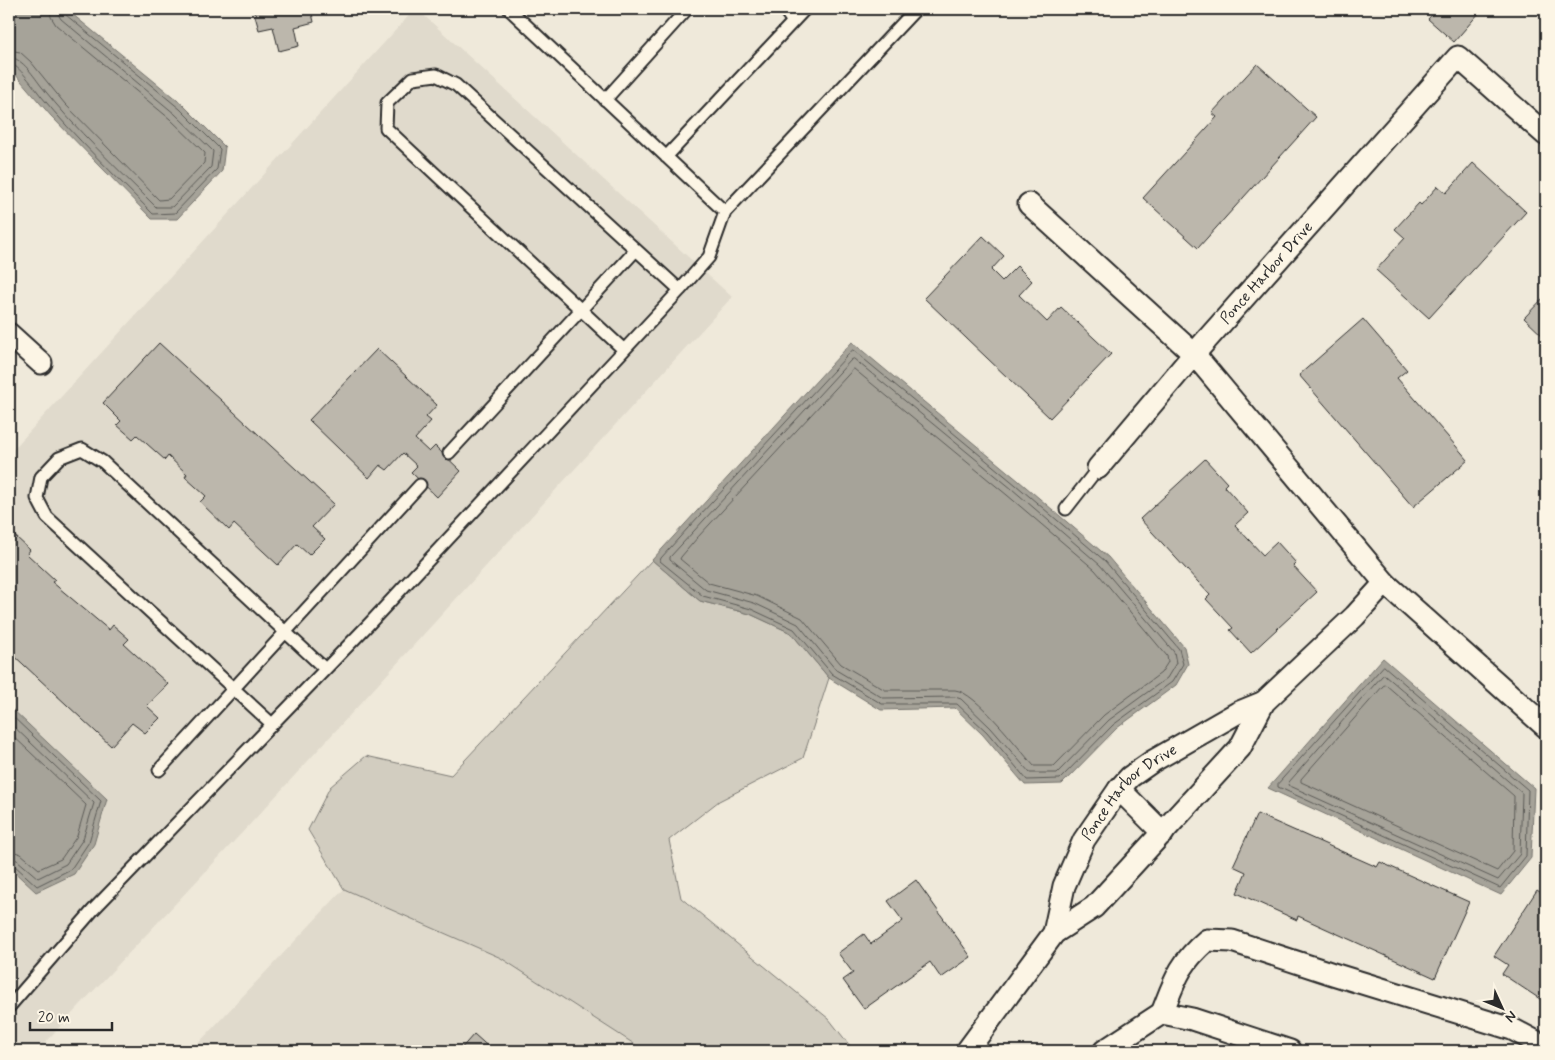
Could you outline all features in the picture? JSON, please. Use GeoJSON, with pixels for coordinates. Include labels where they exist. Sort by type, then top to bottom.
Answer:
{"type":"FeatureCollection","features":[{"type":"Feature","properties":{"kind":"street","name":"Ponce Harbor Drive"},"geometry":{"type":"LineString","coordinates":[[1194,354],[1458,57],[1546,135]]}},
{"type":"Feature","properties":{"kind":"street"},"geometry":{"type":"LineString","coordinates":[[1029,204],[1194,354],[1385,583],[1546,726]]}},
{"type":"Feature","properties":{"kind":"street"},"geometry":{"type":"LineString","coordinates":[[9,334],[41,363]]}},
{"type":"Feature","properties":{"kind":"street"},"geometry":{"type":"LineString","coordinates":[[1098,468],[1194,354]]}},
{"type":"Feature","properties":{"kind":"street","name":"Ponce Harbor Drive"},"geometry":{"type":"LineString","coordinates":[[967,1051],[1054,933],[1094,907],[1240,748],[1264,702],[1355,616],[1385,583]]}},
{"type":"Feature","properties":{"kind":"street","name":"Ponce Harbor Drive"},"geometry":{"type":"LineString","coordinates":[[1054,933],[1064,886],[1084,840],[1119,789],[1130,777],[1152,761],[1237,713],[1264,702]]}},
{"type":"Feature","properties":{"kind":"street"},"geometry":{"type":"LineString","coordinates":[[1119,789],[1163,833]]}},
{"type":"Feature","properties":{"kind":"street"},"geometry":{"type":"LineString","coordinates":[[1104,1051],[1162,1013],[1178,972],[1191,953],[1207,940],[1232,941],[1512,1029],[1546,1047]]}},
{"type":"Feature","properties":{"kind":"street"},"geometry":{"type":"LineString","coordinates":[[1162,1013],[1192,1019],[1290,1051]]}},
{"type":"Feature","properties":{"kind":"lane"},"geometry":{"type":"LineString","coordinates":[[509,9],[725,212]]}},
{"type":"Feature","properties":{"kind":"lane"},"geometry":{"type":"LineString","coordinates":[[605,100],[686,9]]}},
{"type":"Feature","properties":{"kind":"lane"},"geometry":{"type":"LineString","coordinates":[[784,9],[793,22]]}},
{"type":"Feature","properties":{"kind":"lane"},"geometry":{"type":"LineString","coordinates":[[666,157],[806,9]]}},
{"type":"Feature","properties":{"kind":"lane"},"geometry":{"type":"LineString","coordinates":[[9,1007],[94,910],[325,669],[680,290],[709,258],[725,212],[916,9]]}},
{"type":"Feature","properties":{"kind":"lane"},"geometry":{"type":"LineString","coordinates":[[624,350],[386,128],[388,104],[413,78],[436,75],[456,84],[680,290]]}},
{"type":"Feature","properties":{"kind":"lane"},"geometry":{"type":"LineString","coordinates":[[449,453],[636,250]]}},
{"type":"Feature","properties":{"kind":"lane"},"geometry":{"type":"LineString","coordinates":[[272,724],[47,517],[37,498],[41,477],[59,458],[82,449],[104,462],[284,633],[325,669]]}},
{"type":"Feature","properties":{"kind":"lane"},"geometry":{"type":"LineString","coordinates":[[1066,509],[1098,468]]}},
{"type":"Feature","properties":{"kind":"lane"},"geometry":{"type":"LineString","coordinates":[[159,770],[420,485]]}},
{"type":"Feature","properties":{"kind":"shaded area"},"geometry":{"type":"Polygon","coordinates":[[[415,9],[732,297],[254,820],[37,1051],[9,1051],[9,867],[36,892],[107,799],[9,706],[9,454],[415,9]]]}},
{"type":"Feature","properties":{"kind":"shaded area"},"geometry":{"type":"Polygon","coordinates":[[[652,560],[700,601],[750,614],[791,633],[829,678],[803,758],[719,801],[669,840],[681,898],[829,1019],[854,1051],[645,1051],[501,958],[344,889],[308,830],[330,787],[366,756],[451,775],[652,560]]]}},
{"type":"Feature","properties":{"kind":"shaded area"},"geometry":{"type":"Polygon","coordinates":[[[344,889],[501,958],[645,1051],[191,1051],[344,889]]]}},
{"type":"Feature","properties":{"kind":"water"},"geometry":{"type":"Polygon","coordinates":[[[9,9],[66,9],[183,105],[225,147],[222,171],[177,219],[152,219],[51,116],[9,67],[9,9]]]}},
{"type":"Feature","properties":{"kind":"water"},"geometry":{"type":"Polygon","coordinates":[[[852,342],[1108,557],[1184,647],[1188,664],[1176,685],[1117,728],[1062,784],[1025,785],[983,735],[955,708],[881,710],[829,678],[791,633],[750,614],[700,601],[652,560],[852,342]]]}},
{"type":"Feature","properties":{"kind":"water"},"geometry":{"type":"Polygon","coordinates":[[[1383,658],[1534,788],[1531,858],[1501,895],[1268,788],[1383,658]]]}},
{"type":"Feature","properties":{"kind":"water"},"geometry":{"type":"Polygon","coordinates":[[[9,706],[107,799],[94,844],[74,874],[36,892],[9,867],[9,706]]]}},
{"type":"Feature","properties":{"kind":"building"},"geometry":{"type":"Polygon","coordinates":[[[253,9],[311,9],[314,22],[295,27],[299,46],[279,51],[273,27],[259,30],[253,9]]]}},
{"type":"Feature","properties":{"kind":"building"},"geometry":{"type":"Polygon","coordinates":[[[1437,9],[1474,9],[1479,13],[1454,42],[1428,19],[1437,9]]]}},
{"type":"Feature","properties":{"kind":"building"},"geometry":{"type":"Polygon","coordinates":[[[1257,64],[1316,117],[1198,248],[1143,198],[1217,117],[1212,113],[1257,64]]]}},
{"type":"Feature","properties":{"kind":"building"},"geometry":{"type":"Polygon","coordinates":[[[1473,163],[1526,212],[1429,318],[1376,270],[1405,238],[1395,229],[1438,186],[1446,193],[1473,163]]]}},
{"type":"Feature","properties":{"kind":"building"},"geometry":{"type":"Polygon","coordinates":[[[983,236],[1004,256],[991,270],[1002,281],[1017,266],[1032,281],[1019,295],[1047,322],[1061,307],[1111,354],[1050,418],[924,298],[983,236]]]}},
{"type":"Feature","properties":{"kind":"building"},"geometry":{"type":"Polygon","coordinates":[[[1546,295],[1546,339],[1524,318],[1546,295]]]}},
{"type":"Feature","properties":{"kind":"building"},"geometry":{"type":"Polygon","coordinates":[[[1363,319],[1407,370],[1397,378],[1468,460],[1413,507],[1299,375],[1363,319]]]}},
{"type":"Feature","properties":{"kind":"building"},"geometry":{"type":"Polygon","coordinates":[[[159,343],[334,504],[312,527],[325,539],[309,555],[297,544],[278,565],[234,524],[229,530],[200,502],[206,496],[185,477],[187,474],[168,456],[165,460],[137,435],[133,439],[117,425],[121,421],[103,403],[159,343]]]}},
{"type":"Feature","properties":{"kind":"building"},"geometry":{"type":"Polygon","coordinates":[[[377,349],[437,405],[426,417],[431,421],[415,439],[429,452],[435,446],[461,471],[437,497],[411,472],[417,466],[403,453],[387,470],[380,465],[369,478],[309,420],[377,349]]]}},
{"type":"Feature","properties":{"kind":"building"},"geometry":{"type":"Polygon","coordinates":[[[1205,459],[1227,483],[1224,486],[1248,513],[1235,525],[1263,555],[1277,542],[1296,563],[1293,566],[1317,592],[1251,653],[1230,630],[1233,628],[1206,599],[1210,595],[1140,519],[1205,459]]]}},
{"type":"Feature","properties":{"kind":"building"},"geometry":{"type":"Polygon","coordinates":[[[15,536],[30,550],[27,554],[55,580],[52,582],[109,630],[113,625],[129,639],[124,644],[168,684],[147,706],[160,718],[145,733],[132,723],[111,746],[9,651],[9,538],[11,540],[15,536]]]}},
{"type":"Feature","properties":{"kind":"building"},"geometry":{"type":"Polygon","coordinates":[[[1257,814],[1377,867],[1380,862],[1469,902],[1435,978],[1298,916],[1297,920],[1237,893],[1246,872],[1233,866],[1257,814]]]}},
{"type":"Feature","properties":{"kind":"building"},"geometry":{"type":"Polygon","coordinates":[[[916,880],[971,957],[941,978],[930,962],[864,1009],[843,980],[853,973],[838,953],[864,934],[871,944],[903,921],[888,901],[916,880]]]}},
{"type":"Feature","properties":{"kind":"building"},"geometry":{"type":"Polygon","coordinates":[[[1537,890],[1546,896],[1546,1003],[1502,974],[1508,965],[1494,956],[1537,890]]]}},
{"type":"Feature","properties":{"kind":"building"},"geometry":{"type":"Polygon","coordinates":[[[474,1034],[493,1051],[459,1051],[474,1034]]]}}]}
